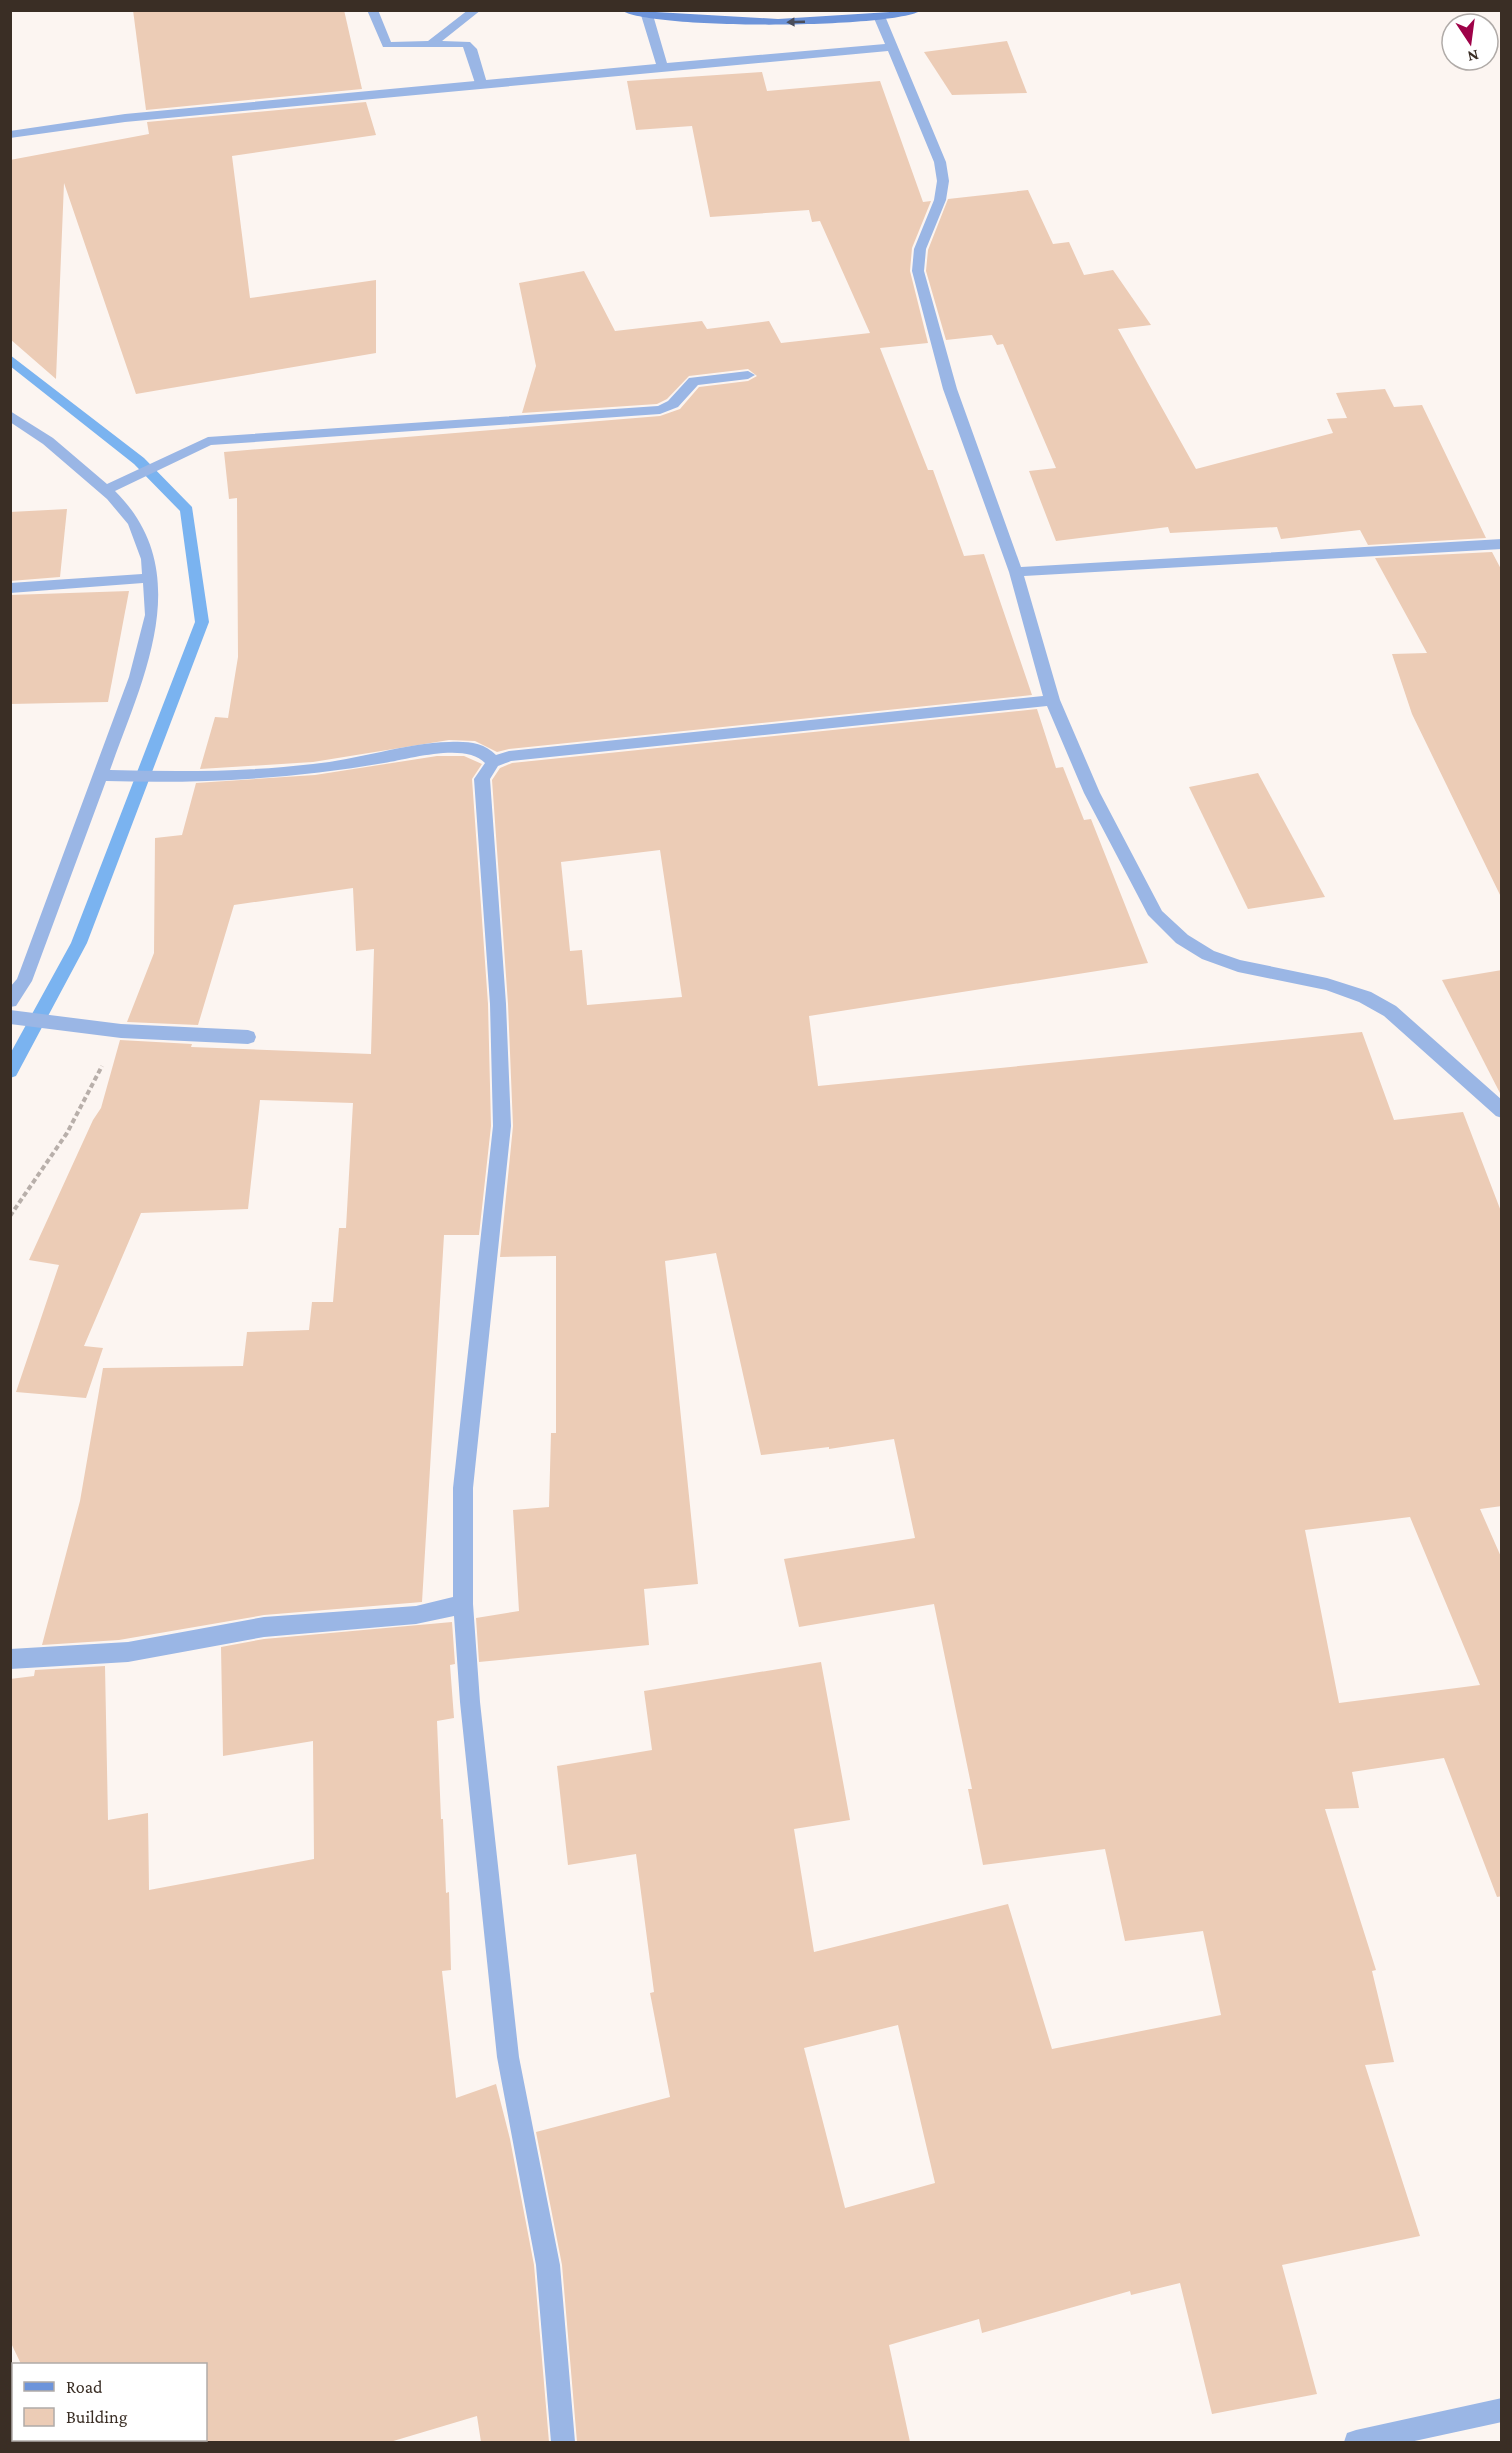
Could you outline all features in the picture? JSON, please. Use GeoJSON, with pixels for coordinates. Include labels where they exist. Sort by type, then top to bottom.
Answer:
{"type":"FeatureCollection","features":[{"type":"Feature","properties":{"kind":"street"},"geometry":{"type":"LineString","coordinates":[[372,10],[387,45],[461,42],[469,46],[481,82]]}},
{"type":"Feature","properties":{"kind":"street"},"geometry":{"type":"LineString","coordinates":[[432,43],[476,10]]}},
{"type":"Feature","properties":{"kind":"street"},"geometry":{"type":"LineString","coordinates":[[626,10],[647,15],[747,24],[879,16],[917,10]]}},
{"type":"Feature","properties":{"kind":"street"},"geometry":{"type":"LineString","coordinates":[[647,15],[662,66]]}},
{"type":"Feature","properties":{"kind":"street"},"geometry":{"type":"LineString","coordinates":[[879,16],[940,162],[943,181],[940,200],[920,249],[918,271],[950,388],[1016,572],[1052,700],[1092,793],[1156,915],[1182,939],[1208,954],[1238,966],[1327,984],[1365,997],[1390,1011],[1502,1111]]}},
{"type":"Feature","properties":{"kind":"street"},"geometry":{"type":"LineString","coordinates":[[10,135],[124,118],[481,82],[892,47]]}},
{"type":"Feature","properties":{"kind":"street"},"geometry":{"type":"LineString","coordinates":[[108,490],[208,441],[660,410],[678,402],[688,385],[694,381],[748,375]]}},
{"type":"Feature","properties":{"kind":"street"},"geometry":{"type":"LineString","coordinates":[[10,1001],[24,981],[145,646],[152,615],[148,559],[135,523],[108,490],[48,441],[12,416]]}},
{"type":"Feature","properties":{"kind":"street"},"geometry":{"type":"LineString","coordinates":[[1016,572],[1502,544]]}},
{"type":"Feature","properties":{"kind":"street"},"geometry":{"type":"LineString","coordinates":[[10,588],[151,578]]}},
{"type":"Feature","properties":{"kind":"street"},"geometry":{"type":"LineString","coordinates":[[563,2442],[548,2265],[508,2057],[470,1702],[463,1605],[463,1488],[501,1126],[498,1004],[482,779],[493,762],[509,756],[1052,700]]}},
{"type":"Feature","properties":{"kind":"street"},"geometry":{"type":"LineString","coordinates":[[99,775],[187,778],[313,770],[447,747],[472,748],[485,753],[493,762]]}},
{"type":"Feature","properties":{"kind":"street"},"geometry":{"type":"LineString","coordinates":[[17,1018],[121,1030],[248,1037]]}},
{"type":"Feature","properties":{"kind":"street"},"geometry":{"type":"LineString","coordinates":[[10,1659],[128,1652],[264,1627],[416,1615],[463,1605]]}},
{"type":"Feature","properties":{"kind":"street"},"geometry":{"type":"LineString","coordinates":[[1356,2442],[1502,2410]]}},
{"type":"Feature","properties":{"kind":"path"},"geometry":{"type":"LineString","coordinates":[[10,1216],[67,1133],[121,1030]]}},
{"type":"Feature","properties":{"kind":"building"},"geometry":{"type":"Polygon","coordinates":[[[133,10],[344,10],[362,89],[146,110],[133,10]]]}},
{"type":"Feature","properties":{"kind":"building"},"geometry":{"type":"Polygon","coordinates":[[[1007,41],[1027,93],[952,95],[924,52],[1007,41]]]}},
{"type":"Feature","properties":{"kind":"building"},"geometry":{"type":"Polygon","coordinates":[[[762,72],[767,91],[880,81],[923,202],[931,201],[912,248],[910,271],[928,343],[880,348],[928,470],[933,470],[964,556],[984,554],[1032,695],[497,752],[475,741],[449,740],[313,762],[200,769],[215,717],[228,718],[238,657],[237,498],[229,499],[224,452],[660,416],[680,409],[699,387],[748,381],[757,376],[748,369],[689,376],[667,399],[657,404],[522,413],[536,366],[519,283],[584,271],[615,331],[702,321],[707,329],[769,321],[781,343],[870,333],[820,221],[812,222],[809,210],[710,217],[692,126],[636,130],[627,81],[762,72]]]}},
{"type":"Feature","properties":{"kind":"building"},"geometry":{"type":"Polygon","coordinates":[[[366,102],[376,135],[232,156],[250,298],[376,280],[376,353],[136,394],[64,183],[56,379],[10,339],[10,160],[149,134],[147,122],[366,102]]]}},
{"type":"Feature","properties":{"kind":"building"},"geometry":{"type":"Polygon","coordinates":[[[1028,190],[1053,244],[1069,242],[1084,275],[1113,270],[1151,325],[1118,329],[1196,469],[1333,433],[1327,419],[1347,418],[1336,393],[1385,389],[1394,407],[1422,405],[1486,538],[1368,545],[1360,530],[1281,539],[1277,527],[1170,533],[1168,527],[1056,541],[1029,471],[1056,468],[1003,344],[997,345],[992,335],[946,340],[926,271],[928,250],[948,199],[1028,190]]]}},
{"type":"Feature","properties":{"kind":"building"},"geometry":{"type":"Polygon","coordinates":[[[67,509],[60,577],[10,581],[10,512],[67,509]]]}},
{"type":"Feature","properties":{"kind":"building"},"geometry":{"type":"Polygon","coordinates":[[[1492,552],[1502,571],[1502,899],[1412,714],[1392,654],[1427,653],[1375,558],[1492,552]]]}},
{"type":"Feature","properties":{"kind":"building"},"geometry":{"type":"Polygon","coordinates":[[[129,591],[108,702],[10,704],[10,595],[129,591]]]}},
{"type":"Feature","properties":{"kind":"building"},"geometry":{"type":"Polygon","coordinates":[[[1037,709],[1056,768],[1063,767],[1084,820],[1091,819],[1148,963],[809,1016],[818,1086],[1362,1032],[1394,1120],[1463,1112],[1502,1214],[1502,1506],[1480,1509],[1502,1559],[1502,1896],[1497,1897],[1444,1758],[1352,1772],[1359,1808],[1325,1809],[1376,1970],[1372,1971],[1394,2062],[1365,2065],[1420,2236],[1282,2265],[1317,2394],[1212,2414],[1180,2283],[1131,2295],[1130,2291],[982,2333],[979,2319],[889,2345],[910,2442],[577,2442],[562,2265],[536,2132],[670,2097],[650,1993],[654,1992],[636,1854],[568,1865],[557,1766],[652,1750],[644,1691],[821,1662],[850,1820],[794,1829],[814,1952],[1008,1904],[1052,2049],[1221,2015],[1203,1931],[1125,1941],[1105,1849],[983,1865],[968,1789],[972,1789],[934,1604],[799,1627],[784,1559],[915,1538],[894,1439],[829,1449],[829,1447],[761,1455],[716,1253],[665,1261],[698,1584],[644,1589],[649,1645],[479,1662],[476,1618],[519,1611],[513,1510],[549,1507],[551,1433],[556,1433],[556,1256],[500,1257],[513,1126],[508,1004],[492,780],[500,768],[512,763],[1037,709]],[[660,850],[561,862],[570,951],[582,950],[587,1005],[682,997],[660,850]],[[1410,1517],[1305,1530],[1339,1703],[1480,1685],[1410,1517]],[[898,2025],[804,2048],[845,2208],[935,2183],[898,2025]]]}},
{"type":"Feature","properties":{"kind":"building"},"geometry":{"type":"Polygon","coordinates":[[[437,756],[464,756],[482,764],[472,779],[488,1004],[491,1126],[479,1235],[444,1235],[422,1602],[264,1615],[119,1640],[42,1645],[80,1501],[103,1368],[243,1366],[247,1332],[309,1330],[312,1302],[333,1302],[339,1228],[346,1228],[353,1103],[260,1100],[248,1209],[141,1213],[84,1346],[103,1348],[86,1398],[16,1392],[59,1265],[29,1260],[93,1120],[101,1108],[120,1040],[192,1044],[191,1047],[371,1054],[374,949],[356,951],[353,888],[234,905],[198,1025],[127,1022],[154,953],[155,838],[182,835],[196,783],[315,775],[437,756]]]}},
{"type":"Feature","properties":{"kind":"building"},"geometry":{"type":"Polygon","coordinates":[[[1258,773],[1325,897],[1248,909],[1189,787],[1258,773]]]}},
{"type":"Feature","properties":{"kind":"building"},"geometry":{"type":"Polygon","coordinates":[[[1502,970],[1502,1097],[1442,980],[1502,970]]]}},
{"type":"Feature","properties":{"kind":"building"},"geometry":{"type":"Polygon","coordinates":[[[452,1622],[455,1664],[450,1665],[454,1718],[437,1721],[446,1893],[449,1892],[451,1970],[442,1971],[456,2098],[496,2084],[510,2139],[534,2265],[549,2442],[481,2442],[477,2416],[390,2442],[123,2442],[207,2441],[207,2363],[21,2363],[10,2341],[10,1679],[34,1676],[35,1670],[105,1666],[108,1820],[148,1813],[149,1890],[314,1859],[313,1741],[223,1756],[221,1647],[264,1639],[452,1622]]]}},
{"type":"Feature","properties":{"kind":"waterway"},"geometry":{"type":"LineString","coordinates":[[10,359],[139,461],[187,510],[202,622],[79,943],[10,1071]]}}]}
